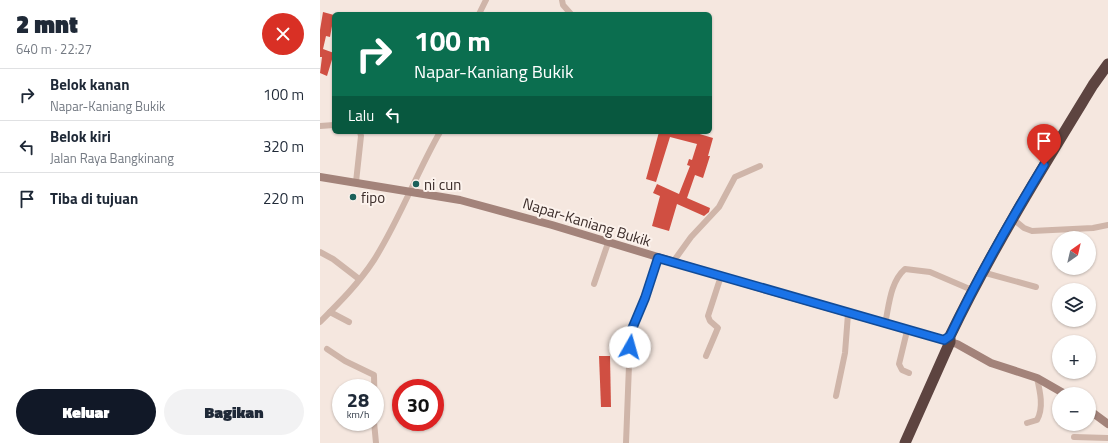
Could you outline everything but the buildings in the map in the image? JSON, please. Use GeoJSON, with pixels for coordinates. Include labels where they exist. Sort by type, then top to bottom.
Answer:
{"type":"FeatureCollection","features":[{"type":"Feature","properties":{"kind":"highway"},"geometry":{"type":"LineString","coordinates":[[899,443],[972,290],[1012,218],[1093,85],[1108,64]]}},
{"type":"Feature","properties":{"kind":"highway"},"geometry":{"type":"LineString","coordinates":[[905,443],[948,339]]}},
{"type":"Feature","properties":{"kind":"street"},"geometry":{"type":"LineString","coordinates":[[480,12],[486,0]]}},
{"type":"Feature","properties":{"kind":"street"},"geometry":{"type":"LineString","coordinates":[[562,0],[562,4],[569,12]]}},
{"type":"Feature","properties":{"kind":"street"},"geometry":{"type":"LineString","coordinates":[[320,126],[332,125]]}},
{"type":"Feature","properties":{"kind":"street"},"geometry":{"type":"LineString","coordinates":[[356,182],[360,134]]}},
{"type":"Feature","properties":{"kind":"street"},"geometry":{"type":"LineString","coordinates":[[320,322],[346,298],[373,261],[387,238],[408,192],[439,134]]}},
{"type":"Feature","properties":{"kind":"street"},"geometry":{"type":"LineString","coordinates":[[673,262],[691,237],[719,206],[735,177],[760,166]]}},
{"type":"Feature","properties":{"kind":"street","name":"Napar-Kaniang Bukik"},"geometry":{"type":"LineString","coordinates":[[320,177],[446,197],[491,208],[907,331],[948,339],[991,363],[1037,378],[1053,387]]}},
{"type":"Feature","properties":{"kind":"street"},"geometry":{"type":"LineString","coordinates":[[1012,218],[1024,228],[1032,231],[1093,228],[1108,225]]}},
{"type":"Feature","properties":{"kind":"street"},"geometry":{"type":"LineString","coordinates":[[594,284],[608,243]]}},
{"type":"Feature","properties":{"kind":"street"},"geometry":{"type":"LineString","coordinates":[[320,252],[333,258],[359,279]]}},
{"type":"Feature","properties":{"kind":"street"},"geometry":{"type":"LineString","coordinates":[[626,443],[630,339],[632,329],[645,298],[658,258]]}},
{"type":"Feature","properties":{"kind":"street"},"geometry":{"type":"LineString","coordinates":[[885,324],[893,288],[897,278],[905,269],[930,272],[972,290]]}},
{"type":"Feature","properties":{"kind":"street"},"geometry":{"type":"LineString","coordinates":[[982,272],[1036,287]]}},
{"type":"Feature","properties":{"kind":"street"},"geometry":{"type":"LineString","coordinates":[[706,356],[718,330],[708,316],[721,276]]}},
{"type":"Feature","properties":{"kind":"street"},"geometry":{"type":"LineString","coordinates":[[330,312],[349,322]]}},
{"type":"Feature","properties":{"kind":"street"},"geometry":{"type":"LineString","coordinates":[[836,396],[845,353],[848,314]]}},
{"type":"Feature","properties":{"kind":"street"},"geometry":{"type":"LineString","coordinates":[[907,331],[899,364],[902,370],[910,373]]}},
{"type":"Feature","properties":{"kind":"street"},"geometry":{"type":"LineString","coordinates":[[327,349],[345,361],[374,375],[374,379]]}},
{"type":"Feature","properties":{"kind":"street"},"geometry":{"type":"LineString","coordinates":[[1027,423],[1037,420],[1039,416],[1041,397],[1037,378]]}},
{"type":"Feature","properties":{"kind":"street"},"geometry":{"type":"LineString","coordinates":[[1096,415],[1108,424]]}},
{"type":"Feature","properties":{"kind":"street"},"geometry":{"type":"LineString","coordinates":[[375,431],[376,443]]}},
{"type":"Feature","properties":{"kind":"street"},"geometry":{"type":"LineString","coordinates":[[1074,437],[1108,438]]}},
{"type":"Feature","properties":{"kind":"place","name":"ni cun"},"geometry":{"type":"Point","coordinates":[416,184]}},
{"type":"Feature","properties":{"kind":"place","name":"fipo"},"geometry":{"type":"Point","coordinates":[353,197]}},
{"type":"Feature","properties":{"kind":"route"},"geometry":{"type":"LineString","coordinates":[[630,347],[632,329],[645,298],[658,258],[907,331],[944,340],[950,336],[972,290],[1012,218],[1044,165]]}}]}
